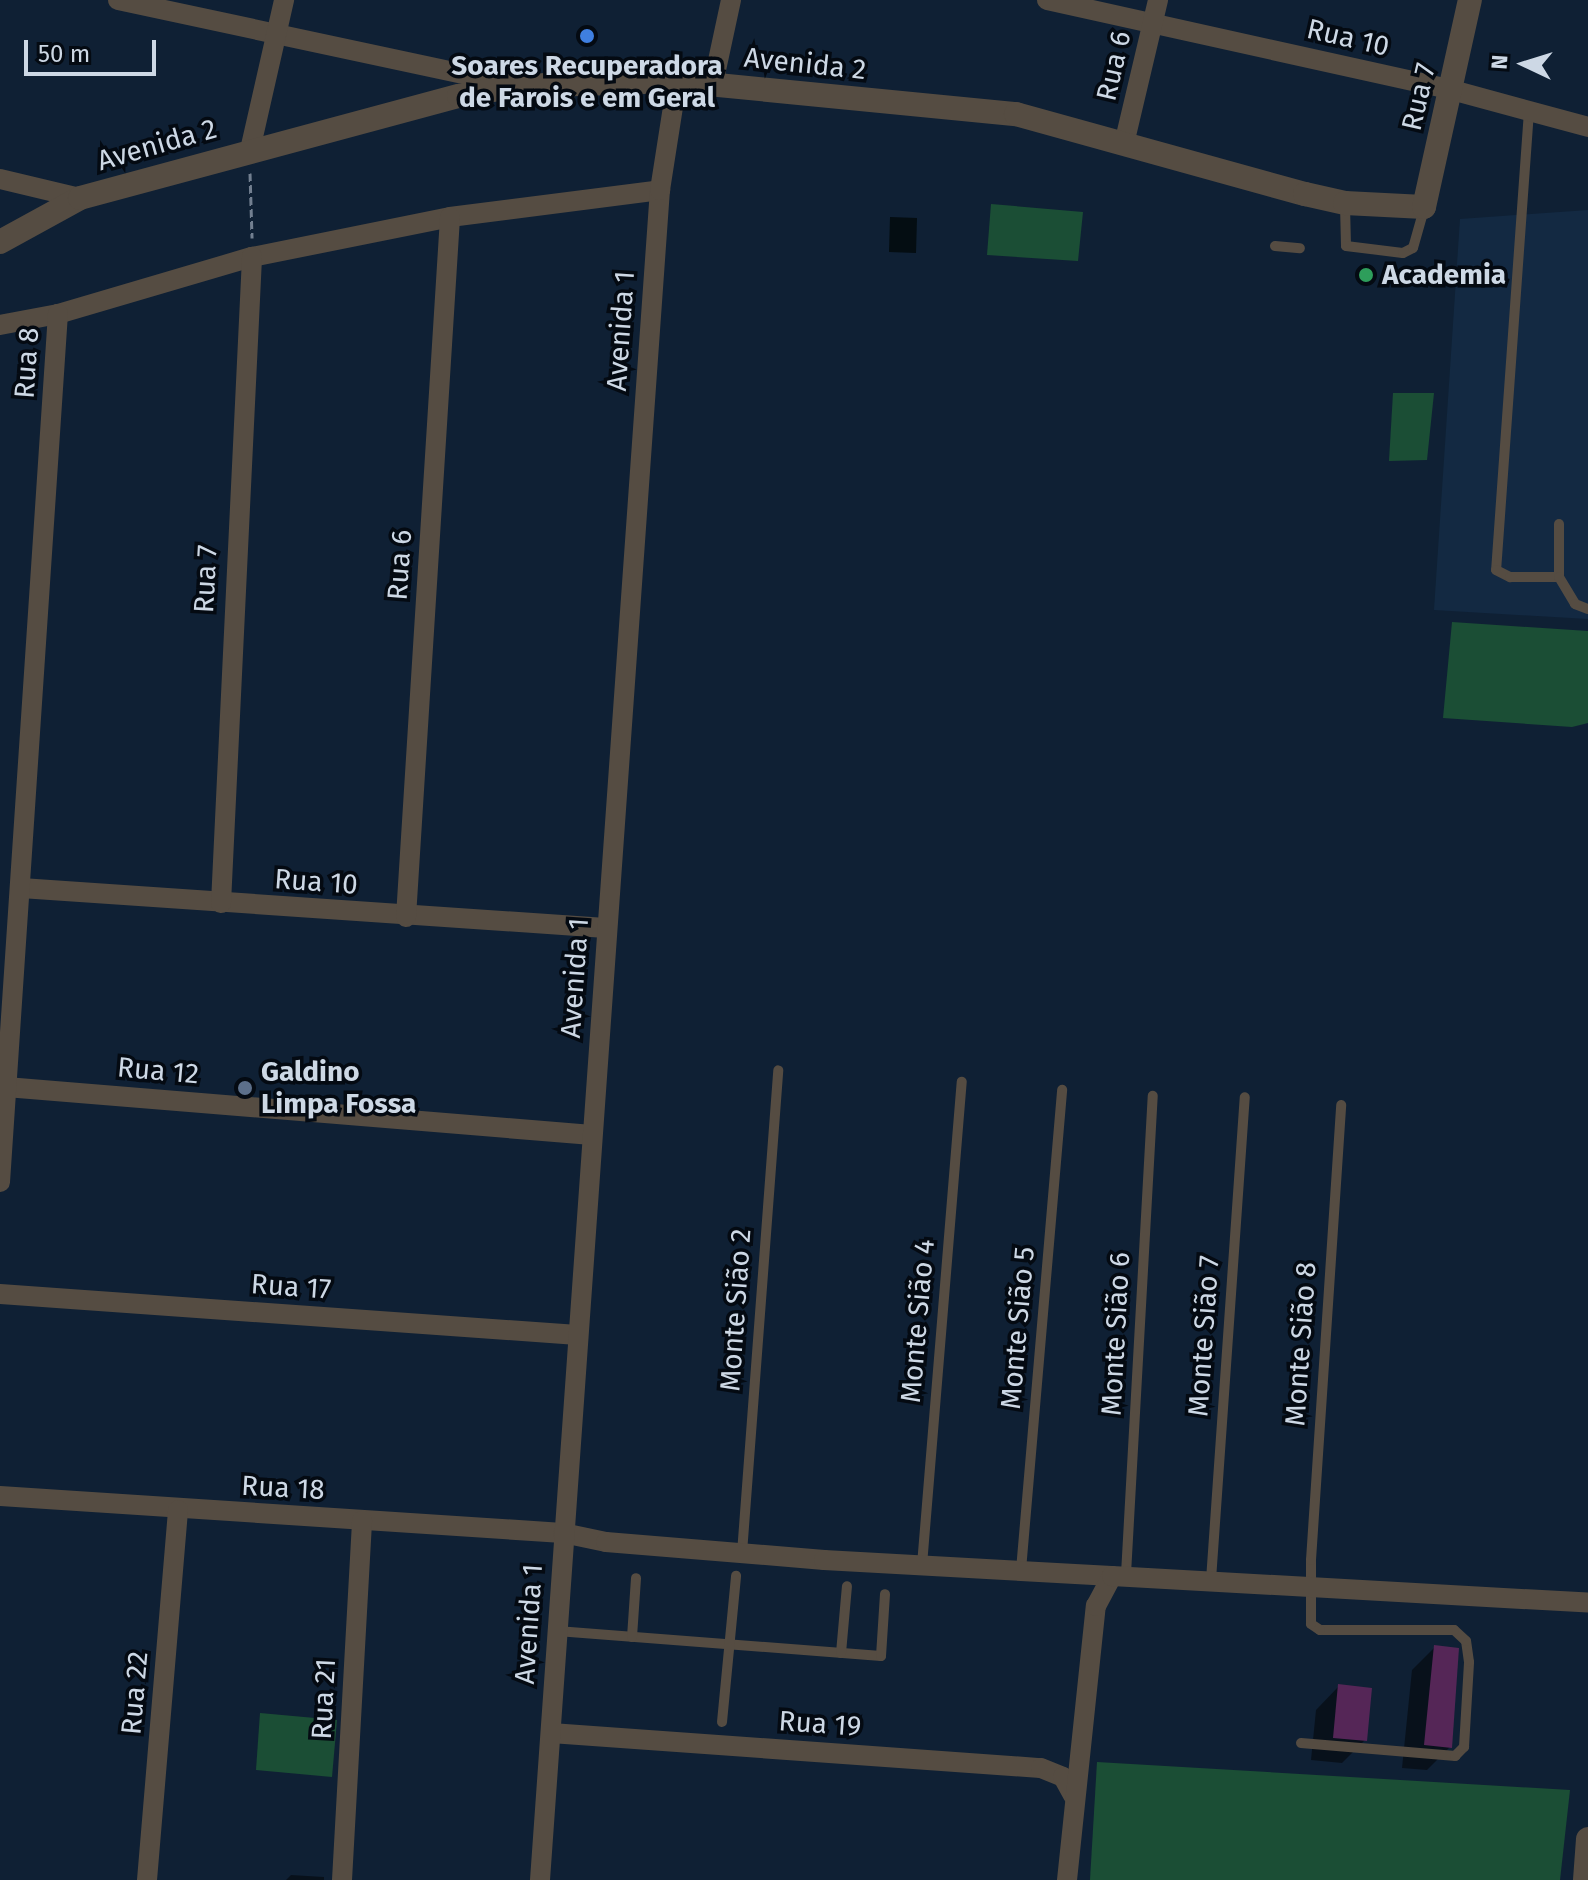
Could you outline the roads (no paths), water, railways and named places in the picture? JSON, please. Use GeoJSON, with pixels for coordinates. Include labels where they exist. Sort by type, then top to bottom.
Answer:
{"type":"FeatureCollection","features":[{"type":"Feature","properties":{"kind":"street"},"geometry":{"type":"LineString","coordinates":[[118,0],[516,86]]}},
{"type":"Feature","properties":{"kind":"street"},"geometry":{"type":"LineString","coordinates":[[250,150],[284,0]]}},
{"type":"Feature","properties":{"kind":"street"},"geometry":{"type":"LineString","coordinates":[[713,84],[731,0]]}},
{"type":"Feature","properties":{"kind":"street","name":"Rua 10"},"geometry":{"type":"LineString","coordinates":[[1047,0],[1452,90],[1588,127]]}},
{"type":"Feature","properties":{"kind":"street","name":"Rua 6"},"geometry":{"type":"LineString","coordinates":[[1124,144],[1158,0]]}},
{"type":"Feature","properties":{"kind":"street","name":"Rua 7"},"geometry":{"type":"LineString","coordinates":[[1424,207],[1470,0]]}},
{"type":"Feature","properties":{"kind":"street","name":"Avenida 2"},"geometry":{"type":"LineString","coordinates":[[0,242],[80,198],[250,150],[516,86],[677,81],[1016,114],[1345,203],[1424,207]]}},
{"type":"Feature","properties":{"kind":"street","name":"Avenida 1"},"geometry":{"type":"LineString","coordinates":[[540,1880],[660,190],[677,81]]}},
{"type":"Feature","properties":{"kind":"street"},"geometry":{"type":"LineString","coordinates":[[0,179],[80,198]]}},
{"type":"Feature","properties":{"kind":"street"},"geometry":{"type":"LineString","coordinates":[[0,325],[58,314],[252,257],[450,217],[660,190]]}},
{"type":"Feature","properties":{"kind":"street","name":"Rua 6"},"geometry":{"type":"LineString","coordinates":[[406,917],[450,217]]}},
{"type":"Feature","properties":{"kind":"street","name":"Rua 7"},"geometry":{"type":"LineString","coordinates":[[221,903],[252,257]]}},
{"type":"Feature","properties":{"kind":"street","name":"Rua 8"},"geometry":{"type":"LineString","coordinates":[[0,1182],[6,1087],[9,931],[21,888],[58,314]]}},
{"type":"Feature","properties":{"kind":"street","name":"Rua 10"},"geometry":{"type":"LineString","coordinates":[[21,888],[406,917],[606,928]]}},
{"type":"Feature","properties":{"kind":"street","name":"Rua 12"},"geometry":{"type":"LineString","coordinates":[[6,1087],[592,1135]]}},
{"type":"Feature","properties":{"kind":"street","name":"Rua 17"},"geometry":{"type":"LineString","coordinates":[[0,1294],[578,1335]]}},
{"type":"Feature","properties":{"kind":"street","name":"Rua 18"},"geometry":{"type":"LineString","coordinates":[[0,1496],[563,1533],[742,1553],[1588,1603]]}},
{"type":"Feature","properties":{"kind":"street","name":"Rua 22"},"geometry":{"type":"LineString","coordinates":[[147,1880],[178,1510]]}},
{"type":"Feature","properties":{"kind":"street","name":"Rua 21"},"geometry":{"type":"LineString","coordinates":[[342,1880],[362,1521]]}},
{"type":"Feature","properties":{"kind":"street"},"geometry":{"type":"LineString","coordinates":[[1067,1880],[1073,1795],[1096,1606],[1119,1575]]}},
{"type":"Feature","properties":{"kind":"street","name":"Rua 19"},"geometry":{"type":"LineString","coordinates":[[551,1733],[1041,1768],[1063,1777],[1073,1795]]}},
{"type":"Feature","properties":{"kind":"street"},"geometry":{"type":"LineString","coordinates":[[1585,1880],[1588,1839]]}},
{"type":"Feature","properties":{"kind":"lane"},"geometry":{"type":"LineString","coordinates":[[1529,111],[1494,562],[1510,577],[1559,577]]}},
{"type":"Feature","properties":{"kind":"lane"},"geometry":{"type":"LineString","coordinates":[[1345,203],[1346,246],[1403,253],[1415,245],[1424,207]]}},
{"type":"Feature","properties":{"kind":"lane"},"geometry":{"type":"LineString","coordinates":[[1275,246],[1300,248]]}},
{"type":"Feature","properties":{"kind":"lane"},"geometry":{"type":"LineString","coordinates":[[1559,524],[1559,577],[1575,604],[1588,609]]}},
{"type":"Feature","properties":{"kind":"lane","name":"Monte Sião 2"},"geometry":{"type":"LineString","coordinates":[[742,1553],[778,1070]]}},
{"type":"Feature","properties":{"kind":"lane","name":"Monte Sião 4"},"geometry":{"type":"LineString","coordinates":[[922,1565],[962,1082]]}},
{"type":"Feature","properties":{"kind":"lane","name":"Monte Sião 5"},"geometry":{"type":"LineString","coordinates":[[1021,1570],[1062,1090]]}},
{"type":"Feature","properties":{"kind":"lane","name":"Monte Sião 6"},"geometry":{"type":"LineString","coordinates":[[1119,1575],[1153,1096]]}},
{"type":"Feature","properties":{"kind":"lane","name":"Monte Sião 7"},"geometry":{"type":"LineString","coordinates":[[1211,1580],[1245,1097]]}},
{"type":"Feature","properties":{"kind":"lane","name":"Monte Sião 8"},"geometry":{"type":"LineString","coordinates":[[1301,1743],[1455,1756],[1464,1747],[1468,1649],[1462,1634],[1317,1629],[1311,1620],[1341,1105]]}},
{"type":"Feature","properties":{"kind":"lane"},"geometry":{"type":"LineString","coordinates":[[722,1722],[736,1576]]}},
{"type":"Feature","properties":{"kind":"lane"},"geometry":{"type":"LineString","coordinates":[[632,1637],[636,1578]]}},
{"type":"Feature","properties":{"kind":"lane"},"geometry":{"type":"LineString","coordinates":[[841,1653],[847,1586]]}},
{"type":"Feature","properties":{"kind":"lane"},"geometry":{"type":"LineString","coordinates":[[557,1631],[881,1656],[885,1594]]}},
{"type":"Feature","properties":{"kind":"place","name":"Soares Recuperadora de Farois e em Geral"},"geometry":{"type":"Point","coordinates":[587,36]}},
{"type":"Feature","properties":{"kind":"place","name":"Academia"},"geometry":{"type":"Point","coordinates":[1366,275]}},
{"type":"Feature","properties":{"kind":"place","name":"Galdino Limpa Fossa"},"geometry":{"type":"Point","coordinates":[245,1088]}}]}
